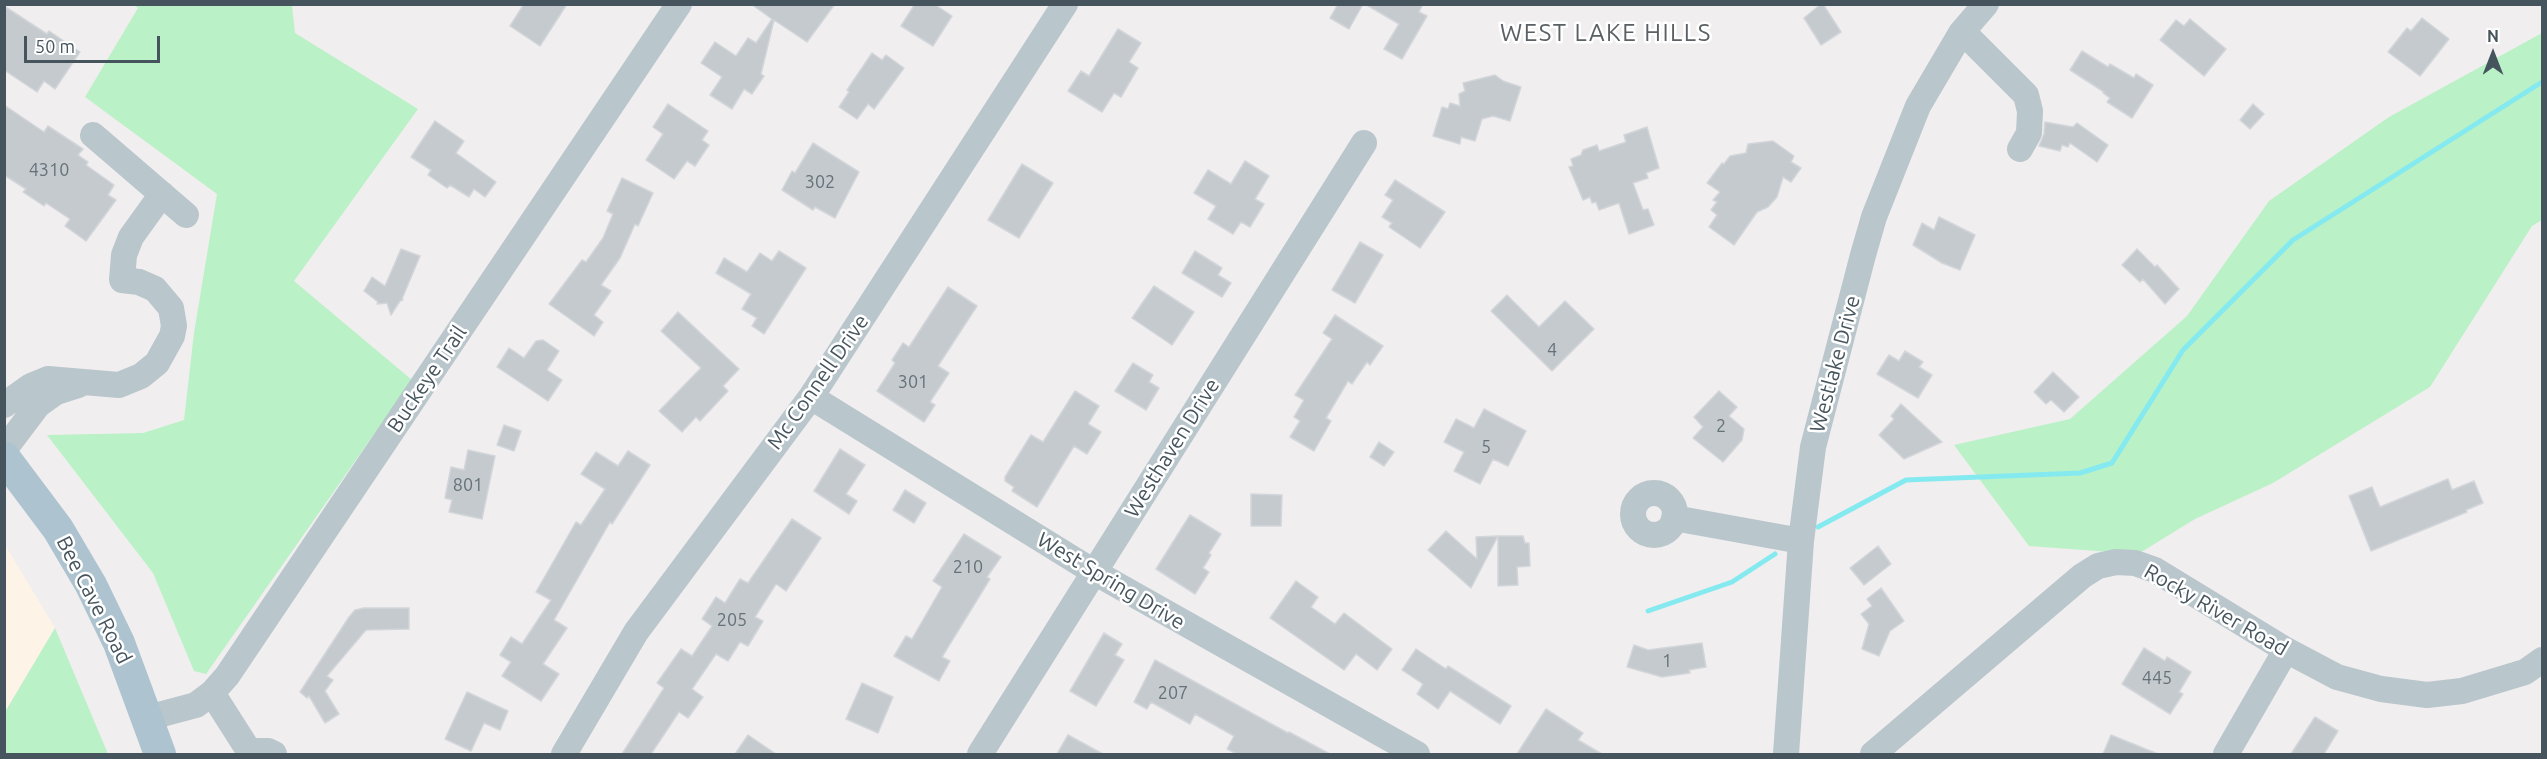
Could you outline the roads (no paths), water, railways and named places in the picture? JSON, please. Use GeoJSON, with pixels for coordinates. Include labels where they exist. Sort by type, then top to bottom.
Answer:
{"type":"FeatureCollection","features":[{"type":"Feature","properties":{"kind":"main road","name":"Bee Cave Road"},"geometry":{"type":"LineString","coordinates":[[4,457],[58,529],[91,585],[119,642],[160,754]]}},
{"type":"Feature","properties":{"kind":"street","name":"Buckeye Trail"},"geometry":{"type":"LineString","coordinates":[[147,718],[196,705],[212,693],[227,676],[679,4]]}},
{"type":"Feature","properties":{"kind":"street","name":"Mc Connell Drive"},"geometry":{"type":"LineString","coordinates":[[564,754],[636,632],[811,398],[1065,4]]}},
{"type":"Feature","properties":{"kind":"street","name":"Westlake Drive"},"geometry":{"type":"LineString","coordinates":[[1786,754],[1801,541],[1813,447],[1874,217],[1918,105],[1963,32],[1986,4]]}},
{"type":"Feature","properties":{"kind":"street"},"geometry":{"type":"LineString","coordinates":[[1963,32],[2026,95],[2030,111],[2029,134],[2020,149]]}},
{"type":"Feature","properties":{"kind":"street"},"geometry":{"type":"LineString","coordinates":[[93,135],[186,215]]}},
{"type":"Feature","properties":{"kind":"street","name":"Westhaven Drive"},"geometry":{"type":"LineString","coordinates":[[980,754],[1364,143]]}},
{"type":"Feature","properties":{"kind":"street"},"geometry":{"type":"LineString","coordinates":[[4,405],[31,386],[48,379],[59,378],[108,386],[130,381],[149,371],[169,345],[174,326],[167,301],[161,293],[147,285],[122,280],[124,255],[131,237],[162,194]]}},
{"type":"Feature","properties":{"kind":"street"},"geometry":{"type":"LineString","coordinates":[[4,450],[38,405],[56,392],[86,383]]}},
{"type":"Feature","properties":{"kind":"street","name":"West Spring Drive"},"geometry":{"type":"LineString","coordinates":[[811,398],[1094,572],[1417,754]]}},
{"type":"Feature","properties":{"kind":"street"},"geometry":{"type":"LineString","coordinates":[[1674,518],[1801,541]]}},
{"type":"Feature","properties":{"kind":"street","name":"Rocky River Road"},"geometry":{"type":"LineString","coordinates":[[1873,754],[2082,576],[2098,566],[2116,562],[2135,563],[2155,570],[2286,650],[2337,677],[2381,689],[2427,695],[2474,688],[2525,672],[2542,660]]}},
{"type":"Feature","properties":{"kind":"street"},"geometry":{"type":"LineString","coordinates":[[2226,754],[2286,650]]}},
{"type":"Feature","properties":{"kind":"street"},"geometry":{"type":"LineString","coordinates":[[212,693],[249,751],[268,751],[274,754]]}},
{"type":"Feature","properties":{"kind":"waterway"},"geometry":{"type":"LineString","coordinates":[[1818,527],[1906,480],[2080,473],[2112,463],[2183,350],[2293,240],[2542,82]]}},
{"type":"Feature","properties":{"kind":"waterway"},"geometry":{"type":"LineString","coordinates":[[1648,611],[1732,582],[1775,554]]}},
{"type":"Feature","properties":{"kind":"district","name":"WEST LAKE HILLS"},"geometry":{"type":"Point","coordinates":[1606,33]}}]}
